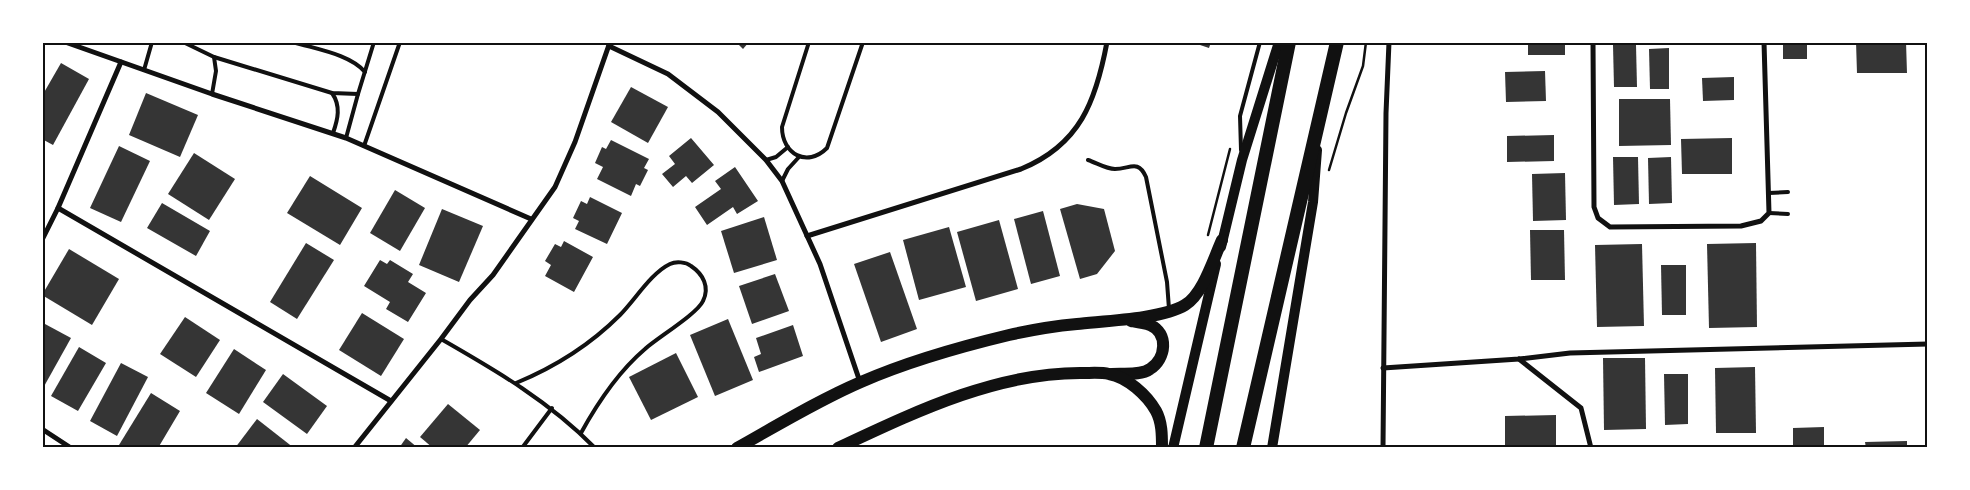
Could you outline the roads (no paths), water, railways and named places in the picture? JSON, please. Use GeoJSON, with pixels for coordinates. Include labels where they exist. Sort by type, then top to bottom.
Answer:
{"type":"FeatureCollection","features":[{"type":"Feature","properties":{"kind":"highway"},"geometry":{"type":"LineString","coordinates":[[1206,448],[1289,42]]}},
{"type":"Feature","properties":{"kind":"highway"},"geometry":{"type":"LineString","coordinates":[[1243,448],[1337,42]]}},
{"type":"Feature","properties":{"kind":"main road"},"geometry":{"type":"LineString","coordinates":[[1173,448],[1242,160],[1279,42]]}},
{"type":"Feature","properties":{"kind":"main road"},"geometry":{"type":"LineString","coordinates":[[1272,448],[1313,202],[1320,120]]}},
{"type":"Feature","properties":{"kind":"main road"},"geometry":{"type":"LineString","coordinates":[[737,448],[860,382],[908,363],[955,348],[1012,334],[1074,324],[1123,320],[1169,312],[1184,305],[1194,297],[1222,240]]}},
{"type":"Feature","properties":{"kind":"main road"},"geometry":{"type":"LineString","coordinates":[[838,448],[920,411],[968,393],[1024,378],[1062,373],[1110,374],[1137,373],[1150,370],[1158,362],[1162,353],[1164,344],[1161,335],[1149,325],[1123,320]]}},
{"type":"Feature","properties":{"kind":"main road"},"geometry":{"type":"LineString","coordinates":[[1110,374],[1132,384],[1156,411],[1161,428],[1162,448]]}},
{"type":"Feature","properties":{"kind":"street"},"geometry":{"type":"LineString","coordinates":[[65,42],[212,94],[333,133],[531,219]]}},
{"type":"Feature","properties":{"kind":"street"},"geometry":{"type":"LineString","coordinates":[[807,236],[1021,169],[1042,159],[1063,143],[1074,131],[1087,111],[1098,84],[1107,42]]}},
{"type":"Feature","properties":{"kind":"street"},"geometry":{"type":"LineString","coordinates":[[1383,448],[1386,113],[1389,42]]}},
{"type":"Feature","properties":{"kind":"street"},"geometry":{"type":"LineString","coordinates":[[1593,42],[1594,207],[1598,218],[1610,227],[1741,226],[1761,221],[1769,213],[1764,42]]}},
{"type":"Feature","properties":{"kind":"street"},"geometry":{"type":"LineString","coordinates":[[354,448],[442,339],[470,300],[493,276],[555,187],[578,134],[610,44],[668,74],[718,112],[766,160],[782,181],[820,264],[860,382]]}},
{"type":"Feature","properties":{"kind":"street"},"geometry":{"type":"LineString","coordinates":[[42,240],[58,208],[121,62]]}},
{"type":"Feature","properties":{"kind":"street"},"geometry":{"type":"LineString","coordinates":[[58,208],[391,401]]}},
{"type":"Feature","properties":{"kind":"street"},"geometry":{"type":"LineString","coordinates":[[1384,368],[1519,359],[1570,353],[1928,344]]}},
{"type":"Feature","properties":{"kind":"street"},"geometry":{"type":"LineString","coordinates":[[1519,359],[1581,408],[1590,448]]}},
{"type":"Feature","properties":{"kind":"street"},"geometry":{"type":"LineString","coordinates":[[42,429],[70,448]]}},
{"type":"Feature","properties":{"kind":"lane"},"geometry":{"type":"LineString","coordinates":[[144,70],[152,42]]}},
{"type":"Feature","properties":{"kind":"lane"},"geometry":{"type":"LineString","coordinates":[[183,42],[214,57],[332,93],[358,94]]}},
{"type":"Feature","properties":{"kind":"lane"},"geometry":{"type":"LineString","coordinates":[[293,42],[348,59],[358,64],[365,72]]}},
{"type":"Feature","properties":{"kind":"lane"},"geometry":{"type":"LineString","coordinates":[[346,138],[374,42]]}},
{"type":"Feature","properties":{"kind":"lane"},"geometry":{"type":"LineString","coordinates":[[364,146],[400,42]]}},
{"type":"Feature","properties":{"kind":"lane"},"geometry":{"type":"LineString","coordinates":[[809,42],[784,118],[782,135],[788,147],[799,157],[810,158],[821,154],[828,148],[863,42]]}},
{"type":"Feature","properties":{"kind":"lane"},"geometry":{"type":"LineString","coordinates":[[1242,160],[1240,116],[1260,42]]}},
{"type":"Feature","properties":{"kind":"lane"},"geometry":{"type":"LineString","coordinates":[[212,94],[216,71],[214,57]]}},
{"type":"Feature","properties":{"kind":"lane"},"geometry":{"type":"LineString","coordinates":[[332,93],[336,100],[339,118],[333,133]]}},
{"type":"Feature","properties":{"kind":"lane"},"geometry":{"type":"LineString","coordinates":[[766,160],[776,157],[788,147]]}},
{"type":"Feature","properties":{"kind":"lane"},"geometry":{"type":"LineString","coordinates":[[782,181],[788,169],[799,157]]}},
{"type":"Feature","properties":{"kind":"lane"},"geometry":{"type":"LineString","coordinates":[[1088,160],[1115,169],[1137,166],[1143,169],[1166,276],[1169,312]]}},
{"type":"Feature","properties":{"kind":"lane"},"geometry":{"type":"LineString","coordinates":[[1769,193],[1788,192]]}},
{"type":"Feature","properties":{"kind":"lane"},"geometry":{"type":"LineString","coordinates":[[1769,213],[1788,214]]}},
{"type":"Feature","properties":{"kind":"lane"},"geometry":{"type":"LineString","coordinates":[[516,383],[561,361],[602,332],[626,309],[658,271],[671,263],[687,263],[700,272],[706,286],[703,302],[625,368],[598,402],[581,433]]}},
{"type":"Feature","properties":{"kind":"lane"},"geometry":{"type":"LineString","coordinates":[[442,339],[516,383],[552,408],[596,448]]}},
{"type":"Feature","properties":{"kind":"lane"},"geometry":{"type":"LineString","coordinates":[[522,448],[552,408]]}}]}
